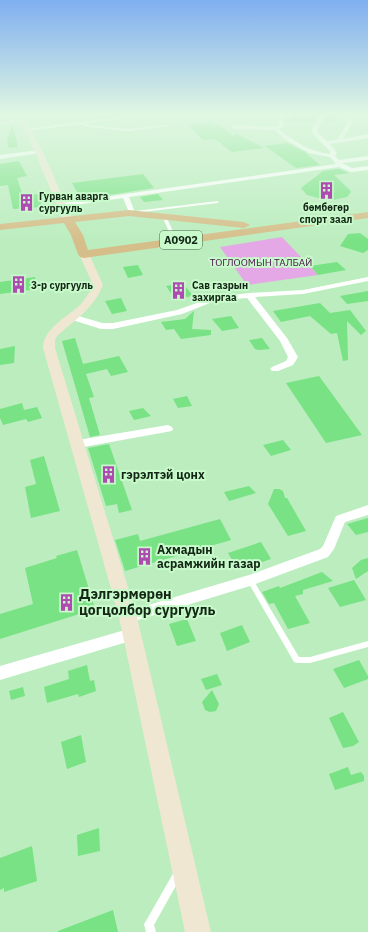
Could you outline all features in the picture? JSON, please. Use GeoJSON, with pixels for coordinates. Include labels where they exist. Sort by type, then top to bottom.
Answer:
{"type":"FeatureCollection","features":[{"type":"Feature","properties":{"kind":"highway","name":"A0902"},"geometry":{"type":"LineString","coordinates":[[0,227],[129,213],[165,218],[278,228]]}},
{"type":"Feature","properties":{"kind":"highway"},"geometry":{"type":"LineString","coordinates":[[77,235],[87,242],[95,245],[121,248],[139,241],[147,231],[138,217],[129,213]]}},
{"type":"Feature","properties":{"kind":"highway","name":"A0902"},"geometry":{"type":"LineString","coordinates":[[84,254],[278,228],[368,214]]}},
{"type":"Feature","properties":{"kind":"highway"},"geometry":{"type":"LineString","coordinates":[[68,220],[77,235],[84,254]]}},
{"type":"Feature","properties":{"kind":"main road"},"geometry":{"type":"LineString","coordinates":[[41,156],[68,220]]}},
{"type":"Feature","properties":{"kind":"main road"},"geometry":{"type":"LineString","coordinates":[[84,254],[98,285],[91,300],[53,334],[49,340],[49,348],[130,626],[198,932]]}},
{"type":"Feature","properties":{"kind":"street"},"geometry":{"type":"LineString","coordinates":[[332,156],[339,163],[351,170],[368,168]]}},
{"type":"Feature","properties":{"kind":"street"},"geometry":{"type":"LineString","coordinates":[[62,205],[126,197],[368,158]]}},
{"type":"Feature","properties":{"kind":"street"},"geometry":{"type":"LineString","coordinates":[[126,197],[131,210],[129,213]]}},
{"type":"Feature","properties":{"kind":"street"},"geometry":{"type":"LineString","coordinates":[[72,317],[101,326],[113,326],[179,312],[214,299],[249,295],[303,292],[368,279]]}},
{"type":"Feature","properties":{"kind":"street"},"geometry":{"type":"LineString","coordinates":[[249,295],[284,340],[293,357],[290,363],[275,369]]}},
{"type":"Feature","properties":{"kind":"street"},"geometry":{"type":"LineString","coordinates":[[78,444],[168,429]]}},
{"type":"Feature","properties":{"kind":"street"},"geometry":{"type":"LineString","coordinates":[[0,673],[324,553],[328,549],[340,519],[368,510]]}},
{"type":"Feature","properties":{"kind":"lane"},"geometry":{"type":"LineString","coordinates":[[129,213],[217,202]]}},
{"type":"Feature","properties":{"kind":"lane"},"geometry":{"type":"LineString","coordinates":[[165,218],[175,241]]}},
{"type":"Feature","properties":{"kind":"lane"},"geometry":{"type":"LineString","coordinates":[[250,580],[297,660],[310,660],[368,644]]}},
{"type":"Feature","properties":{"kind":"lane"},"geometry":{"type":"LineString","coordinates":[[151,932],[149,924],[183,864]]}},
{"type":"Feature","properties":{"kind":"green space","name":"ТОГЛООМЫН ТАЛБАЙ"},"geometry":{"type":"Polygon","coordinates":[[[282,237],[318,275],[247,285],[220,247],[282,237]]]}},
{"type":"Feature","properties":{"kind":"building"},"geometry":{"type":"Polygon","coordinates":[[[280,156],[310,156],[320,165],[296,168],[280,156]]]}},
{"type":"Feature","properties":{"kind":"building"},"geometry":{"type":"Polygon","coordinates":[[[19,161],[27,176],[17,178],[23,196],[38,194],[42,207],[13,209],[8,185],[0,186],[0,164],[19,161]]]}},
{"type":"Feature","properties":{"kind":"building","name":"бөмбөгөр спорт заал"},"geometry":{"type":"Polygon","coordinates":[[[339,169],[349,173],[334,175],[351,192],[347,197],[333,200],[322,199],[307,195],[301,188],[323,171],[339,169]]]}},
{"type":"Feature","properties":{"kind":"building"},"geometry":{"type":"Polygon","coordinates":[[[143,174],[154,188],[83,199],[79,196],[72,183],[143,174]]]}},
{"type":"Feature","properties":{"kind":"building"},"geometry":{"type":"Polygon","coordinates":[[[158,194],[163,200],[144,202],[140,197],[158,194]]]}},
{"type":"Feature","properties":{"kind":"building"},"geometry":{"type":"Polygon","coordinates":[[[360,233],[368,239],[368,250],[363,253],[340,246],[348,234],[360,233]]]}},
{"type":"Feature","properties":{"kind":"building"},"geometry":{"type":"Polygon","coordinates":[[[337,262],[346,270],[318,275],[310,266],[337,262]]]}},
{"type":"Feature","properties":{"kind":"building"},"geometry":{"type":"Polygon","coordinates":[[[138,265],[143,275],[128,278],[123,267],[138,265]]]}},
{"type":"Feature","properties":{"kind":"building","name":"3-р сургууль"},"geometry":{"type":"Polygon","coordinates":[[[35,277],[37,289],[0,294],[0,282],[35,277]]]}},
{"type":"Feature","properties":{"kind":"building","name":"Сав газрын захиргаа"},"geometry":{"type":"Polygon","coordinates":[[[183,283],[193,296],[175,299],[166,286],[183,283]]]}},
{"type":"Feature","properties":{"kind":"building"},"geometry":{"type":"Polygon","coordinates":[[[368,291],[368,301],[347,304],[340,296],[368,291]]]}},
{"type":"Feature","properties":{"kind":"building"},"geometry":{"type":"Polygon","coordinates":[[[121,298],[127,311],[112,314],[105,301],[121,298]]]}},
{"type":"Feature","properties":{"kind":"building"},"geometry":{"type":"Polygon","coordinates":[[[320,303],[330,313],[350,310],[366,331],[361,335],[347,321],[348,360],[343,361],[337,333],[331,334],[310,316],[281,322],[273,311],[320,303]]]}},
{"type":"Feature","properties":{"kind":"building"},"geometry":{"type":"Polygon","coordinates":[[[194,311],[192,329],[211,330],[211,335],[181,339],[174,329],[166,330],[161,322],[185,319],[194,311]]]}},
{"type":"Feature","properties":{"kind":"building"},"geometry":{"type":"Polygon","coordinates":[[[231,316],[239,328],[222,331],[212,319],[231,316]]]}},
{"type":"Feature","properties":{"kind":"building"},"geometry":{"type":"Polygon","coordinates":[[[75,338],[83,364],[119,356],[128,372],[111,376],[107,369],[86,374],[94,397],[89,398],[100,435],[90,437],[62,341],[75,338]]]}},
{"type":"Feature","properties":{"kind":"building"},"geometry":{"type":"Polygon","coordinates":[[[262,338],[270,349],[255,349],[249,340],[262,338]]]}},
{"type":"Feature","properties":{"kind":"building"},"geometry":{"type":"Polygon","coordinates":[[[15,346],[14,363],[0,365],[0,349],[15,346]]]}},
{"type":"Feature","properties":{"kind":"building"},"geometry":{"type":"Polygon","coordinates":[[[319,376],[362,435],[326,443],[286,383],[319,376]]]}},
{"type":"Feature","properties":{"kind":"building"},"geometry":{"type":"Polygon","coordinates":[[[187,396],[192,406],[178,408],[173,399],[187,396]]]}},
{"type":"Feature","properties":{"kind":"building"},"geometry":{"type":"Polygon","coordinates":[[[22,403],[24,410],[37,407],[42,418],[28,422],[26,419],[3,425],[0,418],[0,409],[22,403]]]}},
{"type":"Feature","properties":{"kind":"building"},"geometry":{"type":"Polygon","coordinates":[[[143,408],[151,416],[134,420],[129,411],[143,408]]]}},
{"type":"Feature","properties":{"kind":"building"},"geometry":{"type":"Polygon","coordinates":[[[283,440],[291,450],[271,456],[263,445],[283,440]]]}},
{"type":"Feature","properties":{"kind":"building","name":"гэрэлтэй цонх"},"geometry":{"type":"Polygon","coordinates":[[[109,444],[132,510],[119,513],[117,504],[106,506],[88,448],[109,444]]]}},
{"type":"Feature","properties":{"kind":"building"},"geometry":{"type":"Polygon","coordinates":[[[44,456],[60,511],[31,518],[25,487],[36,484],[30,460],[44,456]]]}},
{"type":"Feature","properties":{"kind":"building"},"geometry":{"type":"Polygon","coordinates":[[[249,486],[256,493],[229,501],[224,492],[249,486]]]}},
{"type":"Feature","properties":{"kind":"building"},"geometry":{"type":"Polygon","coordinates":[[[274,489],[283,491],[285,498],[287,498],[306,531],[288,536],[268,504],[274,489]]]}},
{"type":"Feature","properties":{"kind":"building"},"geometry":{"type":"Polygon","coordinates":[[[368,518],[368,532],[356,535],[347,524],[368,518]]]}},
{"type":"Feature","properties":{"kind":"building","name":"Ахмадын асрамжийн газар"},"geometry":{"type":"Polygon","coordinates":[[[220,519],[231,540],[125,571],[115,540],[138,534],[140,541],[220,519]]]}},
{"type":"Feature","properties":{"kind":"building"},"geometry":{"type":"Polygon","coordinates":[[[261,542],[271,559],[238,570],[228,553],[261,542]]]}},
{"type":"Feature","properties":{"kind":"building","name":"Дэлгэрмөрөн цогцолбор сургууль"},"geometry":{"type":"Polygon","coordinates":[[[77,550],[95,609],[0,639],[0,614],[33,604],[25,568],[77,550]]]}},
{"type":"Feature","properties":{"kind":"building"},"geometry":{"type":"Polygon","coordinates":[[[368,558],[368,571],[356,579],[352,568],[361,560],[368,558]]]}},
{"type":"Feature","properties":{"kind":"building"},"geometry":{"type":"Polygon","coordinates":[[[322,572],[333,581],[303,590],[303,594],[295,596],[310,623],[288,629],[274,603],[269,604],[262,592],[279,586],[280,588],[322,572]]]}},
{"type":"Feature","properties":{"kind":"building"},"geometry":{"type":"Polygon","coordinates":[[[354,580],[366,600],[340,607],[328,588],[354,580]]]}},
{"type":"Feature","properties":{"kind":"building"},"geometry":{"type":"Polygon","coordinates":[[[187,619],[196,641],[177,646],[169,624],[187,619]]]}},
{"type":"Feature","properties":{"kind":"building"},"geometry":{"type":"Polygon","coordinates":[[[242,625],[250,642],[227,651],[220,633],[242,625]]]}},
{"type":"Feature","properties":{"kind":"building"},"geometry":{"type":"Polygon","coordinates":[[[359,660],[368,676],[368,679],[344,688],[333,669],[359,660]]]}},
{"type":"Feature","properties":{"kind":"building"},"geometry":{"type":"Polygon","coordinates":[[[87,665],[90,681],[94,680],[96,691],[79,697],[78,694],[47,703],[44,687],[69,679],[68,671],[87,665]]]}},
{"type":"Feature","properties":{"kind":"building"},"geometry":{"type":"Polygon","coordinates":[[[217,674],[222,685],[206,690],[201,679],[217,674]]]}},
{"type":"Feature","properties":{"kind":"building"},"geometry":{"type":"Polygon","coordinates":[[[23,687],[25,696],[11,700],[9,691],[23,687]]]}},
{"type":"Feature","properties":{"kind":"building"},"geometry":{"type":"Polygon","coordinates":[[[212,690],[219,704],[216,711],[210,712],[205,710],[202,702],[212,690]]]}},
{"type":"Feature","properties":{"kind":"building"},"geometry":{"type":"Polygon","coordinates":[[[343,712],[359,742],[353,746],[343,748],[329,718],[343,712]]]}},
{"type":"Feature","properties":{"kind":"building"},"geometry":{"type":"Polygon","coordinates":[[[81,735],[86,762],[67,769],[61,742],[81,735]]]}},
{"type":"Feature","properties":{"kind":"building"},"geometry":{"type":"Polygon","coordinates":[[[348,767],[351,775],[361,772],[364,776],[364,781],[335,790],[329,774],[348,767]]]}},
{"type":"Feature","properties":{"kind":"building"},"geometry":{"type":"Polygon","coordinates":[[[99,828],[100,851],[78,856],[77,835],[99,828]]]}},
{"type":"Feature","properties":{"kind":"building"},"geometry":{"type":"Polygon","coordinates":[[[32,846],[37,881],[4,892],[4,888],[0,890],[0,858],[32,846]]]}},
{"type":"Feature","properties":{"kind":"building"},"geometry":{"type":"Polygon","coordinates":[[[113,910],[118,932],[58,932],[58,931],[113,910]]]}},
{"type":"Feature","properties":{"kind":"place","name":"бөмбөгөр спорт заал"},"geometry":{"type":"Point","coordinates":[326,190]}},
{"type":"Feature","properties":{"kind":"place","name":"Гурван аварга сургууль"},"geometry":{"type":"Point","coordinates":[26,202]}},
{"type":"Feature","properties":{"kind":"place","name":"3-р сургууль"},"geometry":{"type":"Point","coordinates":[18,285]}},
{"type":"Feature","properties":{"kind":"place","name":"Сав газрын захиргаа"},"geometry":{"type":"Point","coordinates":[179,291]}},
{"type":"Feature","properties":{"kind":"place","name":"гэрэлтэй цонх"},"geometry":{"type":"Point","coordinates":[108,475]}},
{"type":"Feature","properties":{"kind":"place","name":"Ахмадын асрамжийн газар"},"geometry":{"type":"Point","coordinates":[144,557]}},
{"type":"Feature","properties":{"kind":"place","name":"Дэлгэрмөрөн цогцолбор сургууль"},"geometry":{"type":"Point","coordinates":[66,602]}}]}
